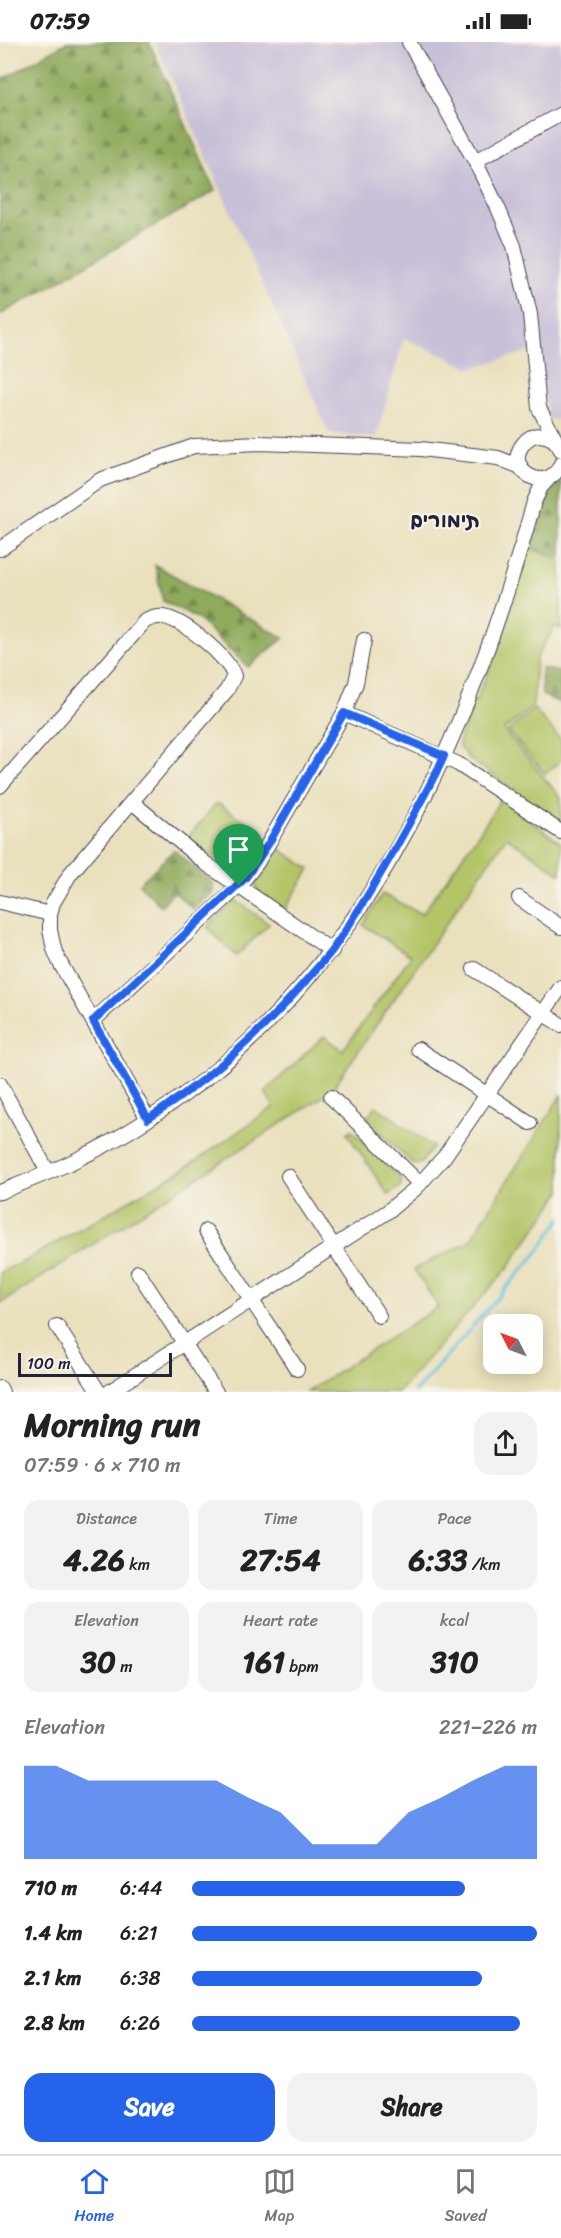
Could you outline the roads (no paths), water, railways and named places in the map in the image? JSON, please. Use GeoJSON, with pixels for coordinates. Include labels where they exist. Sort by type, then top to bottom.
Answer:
{"type":"FeatureCollection","features":[{"type":"Feature","properties":{"kind":"street"},"geometry":{"type":"LineString","coordinates":[[409,42],[475,161],[514,246],[530,314],[539,408],[535,426],[518,453],[534,502]]}},
{"type":"Feature","properties":{"kind":"street"},"geometry":{"type":"LineString","coordinates":[[475,161],[561,114]]}},
{"type":"Feature","properties":{"kind":"street"},"geometry":{"type":"LineString","coordinates":[[539,408],[559,446]]}},
{"type":"Feature","properties":{"kind":"street"},"geometry":{"type":"LineString","coordinates":[[488,456],[506,453],[536,435],[542,435],[559,446]]}},
{"type":"Feature","properties":{"kind":"street"},"geometry":{"type":"LineString","coordinates":[[0,549],[100,480],[194,446],[260,443],[422,449],[506,460],[538,479],[558,470]]}},
{"type":"Feature","properties":{"kind":"street"},"geometry":{"type":"LineString","coordinates":[[0,1192],[100,1148],[187,1092],[234,1054],[274,1017],[332,951],[403,837],[444,756],[477,683],[491,645],[534,502],[541,488],[558,470]]}},
{"type":"Feature","properties":{"kind":"street"},"geometry":{"type":"LineString","coordinates":[[0,786],[145,621],[162,616],[175,621],[211,648],[231,668],[234,676],[227,690],[70,874],[59,891],[50,914],[50,930],[59,961],[148,1119]]}},
{"type":"Feature","properties":{"kind":"street"},"geometry":{"type":"LineString","coordinates":[[93,1021],[239,886],[267,846],[344,713],[356,683],[364,640]]}},
{"type":"Feature","properties":{"kind":"street"},"geometry":{"type":"LineString","coordinates":[[344,713],[444,756],[561,832]]}},
{"type":"Feature","properties":{"kind":"street"},"geometry":{"type":"LineString","coordinates":[[132,802],[205,863],[332,951]]}},
{"type":"Feature","properties":{"kind":"street"},"geometry":{"type":"LineString","coordinates":[[519,898],[561,927]]}},
{"type":"Feature","properties":{"kind":"street"},"geometry":{"type":"LineString","coordinates":[[0,902],[50,914]]}},
{"type":"Feature","properties":{"kind":"street"},"geometry":{"type":"LineString","coordinates":[[474,969],[561,1025]]}},
{"type":"Feature","properties":{"kind":"street"},"geometry":{"type":"LineString","coordinates":[[109,1392],[387,1212],[420,1184],[444,1157],[561,987]]}},
{"type":"Feature","properties":{"kind":"street"},"geometry":{"type":"LineString","coordinates":[[418,1049],[530,1123]]}},
{"type":"Feature","properties":{"kind":"street"},"geometry":{"type":"LineString","coordinates":[[0,1084],[48,1172]]}},
{"type":"Feature","properties":{"kind":"street"},"geometry":{"type":"LineString","coordinates":[[331,1097],[420,1184]]}},
{"type":"Feature","properties":{"kind":"street"},"geometry":{"type":"LineString","coordinates":[[288,1176],[379,1316]]}},
{"type":"Feature","properties":{"kind":"street"},"geometry":{"type":"LineString","coordinates":[[206,1231],[297,1369]]}},
{"type":"Feature","properties":{"kind":"street"},"geometry":{"type":"LineString","coordinates":[[138,1272],[216,1392]]}},
{"type":"Feature","properties":{"kind":"street"},"geometry":{"type":"LineString","coordinates":[[57,1326],[99,1392]]}},
{"type":"Feature","properties":{"kind":"waterway"},"geometry":{"type":"LineString","coordinates":[[415,1392],[537,1253],[561,1218]]}},
{"type":"Feature","properties":{"kind":"district","name":"תימורים"},"geometry":{"type":"Point","coordinates":[445,520]}}]}
